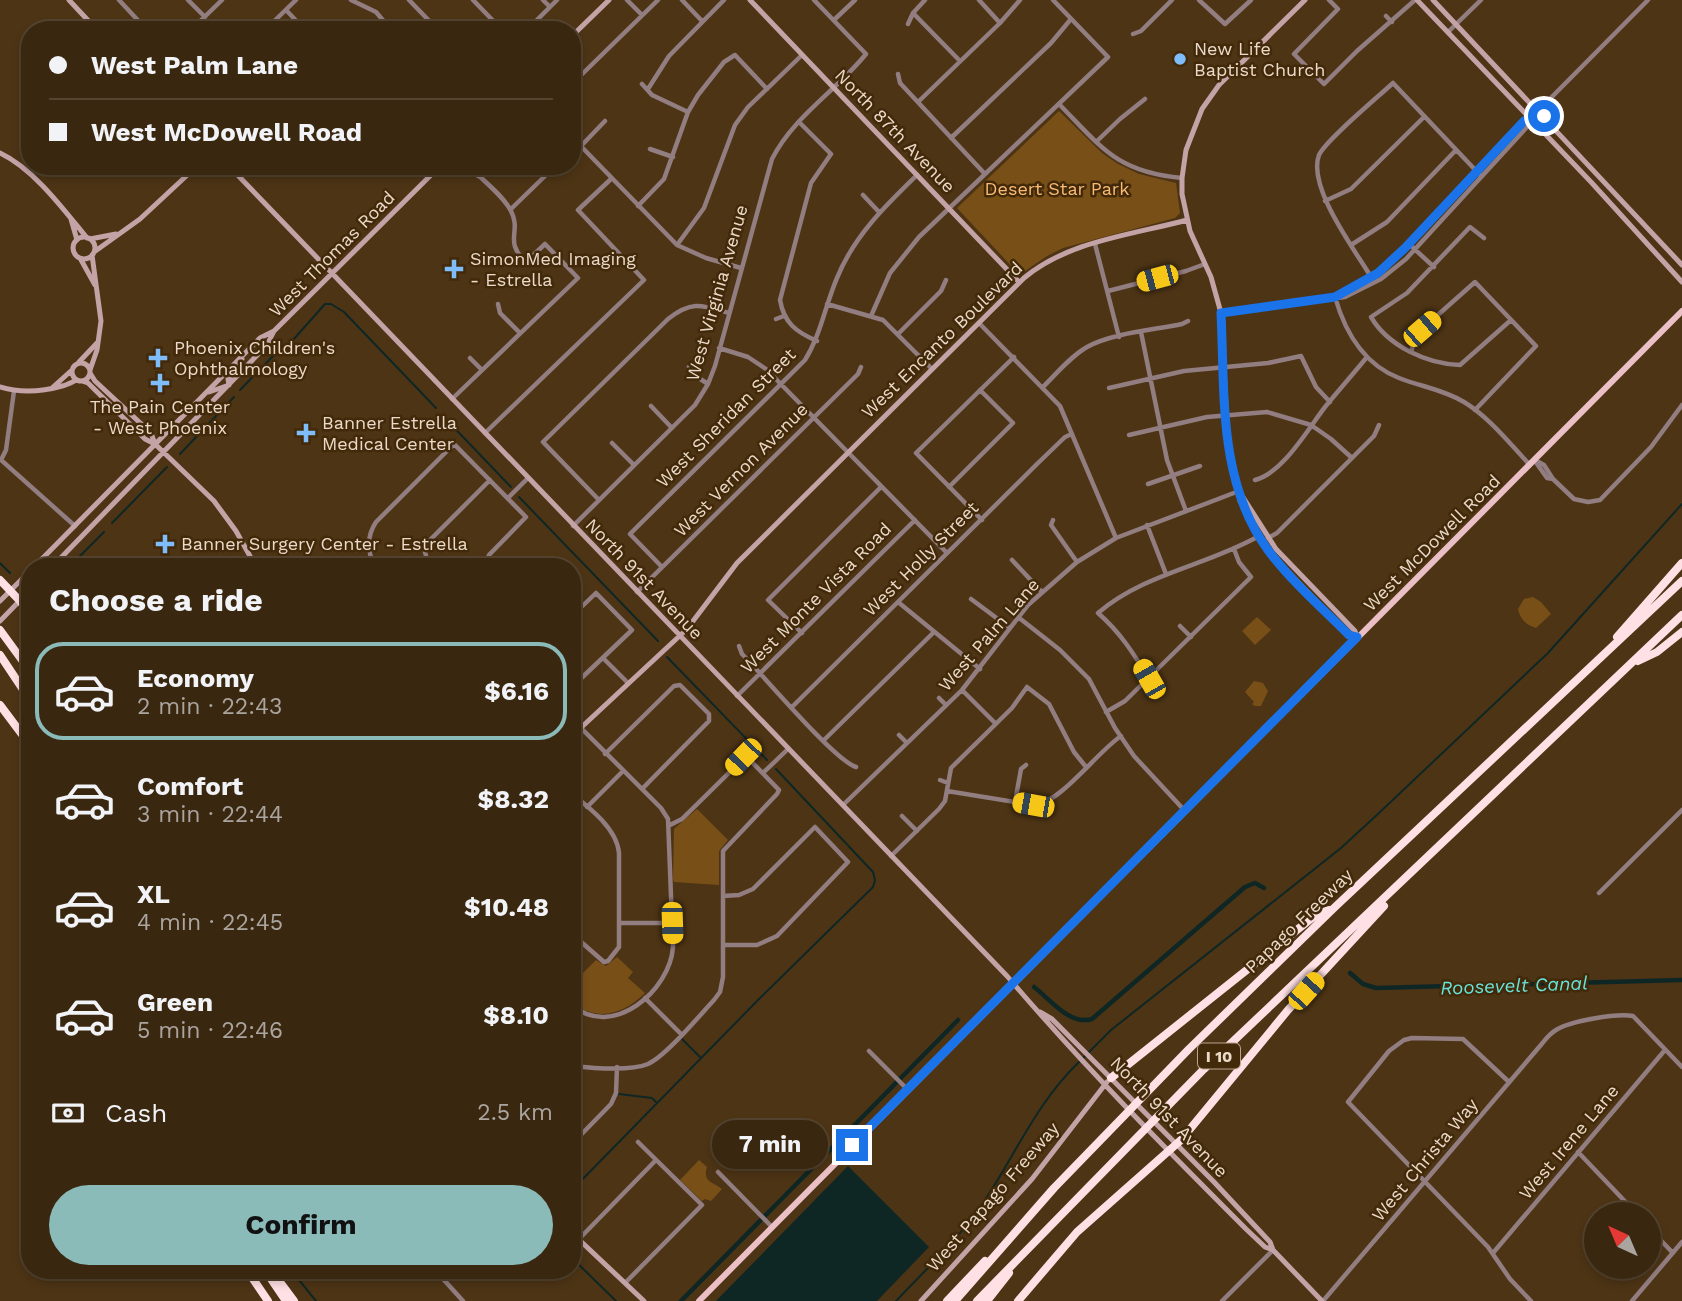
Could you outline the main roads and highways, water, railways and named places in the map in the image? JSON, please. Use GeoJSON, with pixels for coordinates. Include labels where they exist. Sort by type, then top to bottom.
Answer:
{"type":"FeatureCollection","features":[{"type":"Feature","properties":{"kind":"highway"},"geometry":{"type":"LineString","coordinates":[[1610,649],[1622,630],[1682,563]]}},
{"type":"Feature","properties":{"kind":"highway"},"geometry":{"type":"LineString","coordinates":[[0,580],[20,601]]}},
{"type":"Feature","properties":{"kind":"highway","name":"Papago Freeway"},"geometry":{"type":"LineString","coordinates":[[955,1301],[1054,1188],[1189,1049],[1335,907],[1682,581]]}},
{"type":"Feature","properties":{"kind":"highway","name":"I 10"},"geometry":{"type":"LineString","coordinates":[[977,1301],[1204,1069],[1682,615]]}},
{"type":"Feature","properties":{"kind":"highway"},"geometry":{"type":"LineString","coordinates":[[2,632],[21,658]]}},
{"type":"Feature","properties":{"kind":"highway"},"geometry":{"type":"LineString","coordinates":[[1632,663],[1657,652],[1682,632]]}},
{"type":"Feature","properties":{"kind":"highway"},"geometry":{"type":"LineString","coordinates":[[0,655],[21,686]]}},
{"type":"Feature","properties":{"kind":"highway"},"geometry":{"type":"LineString","coordinates":[[0,705],[21,733]]}},
{"type":"Feature","properties":{"kind":"highway"},"geometry":{"type":"LineString","coordinates":[[1018,1301],[1077,1232],[1177,1144],[1288,1010],[1417,869]]}},
{"type":"Feature","properties":{"kind":"highway"},"geometry":{"type":"LineString","coordinates":[[1111,1078],[1317,914],[1335,907]]}},
{"type":"Feature","properties":{"kind":"highway"},"geometry":{"type":"LineString","coordinates":[[947,1301],[1013,1235]]}},
{"type":"Feature","properties":{"kind":"highway"},"geometry":{"type":"LineString","coordinates":[[987,1301],[1028,1249]]}},
{"type":"Feature","properties":{"kind":"highway"},"geometry":{"type":"LineString","coordinates":[[250,1279],[262,1301]]}},
{"type":"Feature","properties":{"kind":"highway"},"geometry":{"type":"LineString","coordinates":[[252,1279],[268,1301]]}},
{"type":"Feature","properties":{"kind":"highway"},"geometry":{"type":"LineString","coordinates":[[271,1279],[286,1301]]}},
{"type":"Feature","properties":{"kind":"highway"},"geometry":{"type":"LineString","coordinates":[[278,1279],[294,1301]]}},
{"type":"Feature","properties":{"kind":"main road"},"geometry":{"type":"LineString","coordinates":[[69,0],[89,21]]}},
{"type":"Feature","properties":{"kind":"main road"},"geometry":{"type":"LineString","coordinates":[[581,27],[609,0]]}},
{"type":"Feature","properties":{"kind":"main road","name":"North 87th Avenue"},"geometry":{"type":"LineString","coordinates":[[750,0],[1019,282]]}},
{"type":"Feature","properties":{"kind":"main road"},"geometry":{"type":"LineString","coordinates":[[1305,0],[1209,97],[1191,133],[1182,178],[1186,220],[1215,288],[1221,313],[1228,445],[1240,501],[1259,536],[1349,635],[1357,637]]}},
{"type":"Feature","properties":{"kind":"main road"},"geometry":{"type":"LineString","coordinates":[[1416,0],[1531,118],[1682,282]]}},
{"type":"Feature","properties":{"kind":"main road"},"geometry":{"type":"LineString","coordinates":[[1433,0],[1682,265]]}},
{"type":"Feature","properties":{"kind":"main road"},"geometry":{"type":"LineString","coordinates":[[0,153],[21,166]]}},
{"type":"Feature","properties":{"kind":"main road"},"geometry":{"type":"LineString","coordinates":[[1591,182],[1598,174]]}},
{"type":"Feature","properties":{"kind":"main road"},"geometry":{"type":"LineString","coordinates":[[0,387],[28,392],[88,378],[97,343],[101,313],[95,285],[94,245],[60,204],[30,175]]}},
{"type":"Feature","properties":{"kind":"main road"},"geometry":{"type":"LineString","coordinates":[[80,258],[93,254],[116,234],[140,219],[187,175]]}},
{"type":"Feature","properties":{"kind":"main road","name":"North 91st Avenue"},"geometry":{"type":"LineString","coordinates":[[238,175],[1038,1010],[1046,1023],[1104,1085],[1265,1247],[1273,1250]]}},
{"type":"Feature","properties":{"kind":"main road","name":"West Thomas Road"},"geometry":{"type":"LineString","coordinates":[[60,558],[267,345],[274,331],[431,175]]}},
{"type":"Feature","properties":{"kind":"main road"},"geometry":{"type":"LineString","coordinates":[[71,219],[77,240],[74,251],[95,285]]}},
{"type":"Feature","properties":{"kind":"main road","name":"West Encanto Boulevard"},"geometry":{"type":"LineString","coordinates":[[581,728],[679,636],[697,617],[728,572],[1019,282],[1056,257],[1186,220]]}},
{"type":"Feature","properties":{"kind":"main road"},"geometry":{"type":"LineString","coordinates":[[77,240],[116,234]]}},
{"type":"Feature","properties":{"kind":"main road","name":"West McDowell Road"},"geometry":{"type":"LineString","coordinates":[[699,1301],[1682,311]]}},
{"type":"Feature","properties":{"kind":"main road","name":"West Thomas Road"},"geometry":{"type":"LineString","coordinates":[[43,558],[260,338],[274,331]]}},
{"type":"Feature","properties":{"kind":"main road"},"geometry":{"type":"LineString","coordinates":[[52,388],[97,343]]}},
{"type":"Feature","properties":{"kind":"main road"},"geometry":{"type":"LineString","coordinates":[[203,396],[218,387],[229,385],[228,379],[245,353]]}},
{"type":"Feature","properties":{"kind":"main road"},"geometry":{"type":"LineString","coordinates":[[79,362],[87,365],[99,383],[151,433],[155,444]]}},
{"type":"Feature","properties":{"kind":"main road"},"geometry":{"type":"LineString","coordinates":[[72,370],[73,376],[103,398],[215,501],[251,558]]}},
{"type":"Feature","properties":{"kind":"main road"},"geometry":{"type":"LineString","coordinates":[[103,398],[107,397],[131,414]]}},
{"type":"Feature","properties":{"kind":"main road"},"geometry":{"type":"LineString","coordinates":[[1239,491],[1277,556]]}},
{"type":"Feature","properties":{"kind":"main road"},"geometry":{"type":"LineString","coordinates":[[92,508],[96,520]]}},
{"type":"Feature","properties":{"kind":"main road"},"geometry":{"type":"LineString","coordinates":[[0,601],[21,580]]}},
{"type":"Feature","properties":{"kind":"main road"},"geometry":{"type":"LineString","coordinates":[[0,621],[20,601]]}},
{"type":"Feature","properties":{"kind":"main road","name":"North 91st Avenue"},"geometry":{"type":"LineString","coordinates":[[1038,1010],[1052,1019],[1177,1144],[1323,1301]]}},
{"type":"Feature","properties":{"kind":"main road","name":"West Papago Freeway"},"geometry":{"type":"LineString","coordinates":[[921,1301],[1032,1179],[1111,1078]]}},
{"type":"Feature","properties":{"kind":"main road"},"geometry":{"type":"LineString","coordinates":[[581,1240],[644,1301]]}},
{"type":"Feature","properties":{"kind":"water"},"geometry":{"type":"Polygon","coordinates":[[[848,1166],[929,1247],[877,1301],[716,1301],[848,1166]]]}},
{"type":"Feature","properties":{"kind":"waterway"},"geometry":{"type":"LineString","coordinates":[[240,390],[278,351],[293,340],[325,304],[331,304],[344,312],[436,408]]}},
{"type":"Feature","properties":{"kind":"waterway"},"geometry":{"type":"LineString","coordinates":[[180,454],[234,397]]}},
{"type":"Feature","properties":{"kind":"waterway"},"geometry":{"type":"LineString","coordinates":[[442,415],[511,487]]}},
{"type":"Feature","properties":{"kind":"waterway"},"geometry":{"type":"LineString","coordinates":[[112,523],[167,467]]}},
{"type":"Feature","properties":{"kind":"waterway"},"geometry":{"type":"LineString","coordinates":[[519,497],[578,558]]}},
{"type":"Feature","properties":{"kind":"waterway"},"geometry":{"type":"LineString","coordinates":[[1083,1058],[1111,1030],[1341,848],[1379,813],[1548,653],[1682,504]]}},
{"type":"Feature","properties":{"kind":"waterway"},"geometry":{"type":"LineString","coordinates":[[78,558],[104,532]]}},
{"type":"Feature","properties":{"kind":"waterway"},"geometry":{"type":"LineString","coordinates":[[581,561],[658,641]]}},
{"type":"Feature","properties":{"kind":"waterway"},"geometry":{"type":"LineString","coordinates":[[0,563],[10,573]]}},
{"type":"Feature","properties":{"kind":"waterway"},"geometry":{"type":"LineString","coordinates":[[667,657],[767,760]]}},
{"type":"Feature","properties":{"kind":"waterway"},"geometry":{"type":"LineString","coordinates":[[581,1181],[873,887],[873,872],[776,769]]}},
{"type":"Feature","properties":{"kind":"waterway","name":"Roosevelt Canal"},"geometry":{"type":"LineString","coordinates":[[1034,987],[1068,1015],[1076,1019],[1092,1019],[1245,887],[1255,883],[1264,888]]}},
{"type":"Feature","properties":{"kind":"waterway","name":"Roosevelt Canal"},"geometry":{"type":"LineString","coordinates":[[1350,973],[1363,984],[1376,988],[1682,980]]}},
{"type":"Feature","properties":{"kind":"waterway","name":"Roosevelt Canal"},"geometry":{"type":"LineString","coordinates":[[681,1301],[958,1020]]}},
{"type":"Feature","properties":{"kind":"waterway"},"geometry":{"type":"LineString","coordinates":[[682,1039],[701,1058]]}},
{"type":"Feature","properties":{"kind":"waterway"},"geometry":{"type":"LineString","coordinates":[[896,1301],[976,1214],[1039,1110],[1079,1062]]}},
{"type":"Feature","properties":{"kind":"waterway"},"geometry":{"type":"LineString","coordinates":[[619,1094],[652,1098],[657,1103]]}},
{"type":"Feature","properties":{"kind":"waterway"},"geometry":{"type":"LineString","coordinates":[[581,1267],[616,1301]]}},
{"type":"Feature","properties":{"kind":"waterway"},"geometry":{"type":"LineString","coordinates":[[298,1279],[316,1301]]}},
{"type":"Feature","properties":{"kind":"place","name":"New Life Baptist Church"},"geometry":{"type":"Point","coordinates":[1180,59]}},
{"type":"Feature","properties":{"kind":"place","name":"SimonMed Imaging - Estrella"},"geometry":{"type":"Point","coordinates":[454,269]}},
{"type":"Feature","properties":{"kind":"place","name":"Phoenix Children's Ophthalmology"},"geometry":{"type":"Point","coordinates":[158,358]}},
{"type":"Feature","properties":{"kind":"place","name":"The Pain Center - West Phoenix"},"geometry":{"type":"Point","coordinates":[160,383]}},
{"type":"Feature","properties":{"kind":"place","name":"Banner Estrella Medical Center"},"geometry":{"type":"Point","coordinates":[306,433]}},
{"type":"Feature","properties":{"kind":"place","name":"Banner Surgery Center - Estrella"},"geometry":{"type":"Point","coordinates":[165,544]}},
{"type":"Feature","properties":{"kind":"park label","name":"Desert Star Park"},"geometry":{"type":"Point","coordinates":[1057,189]}}]}
